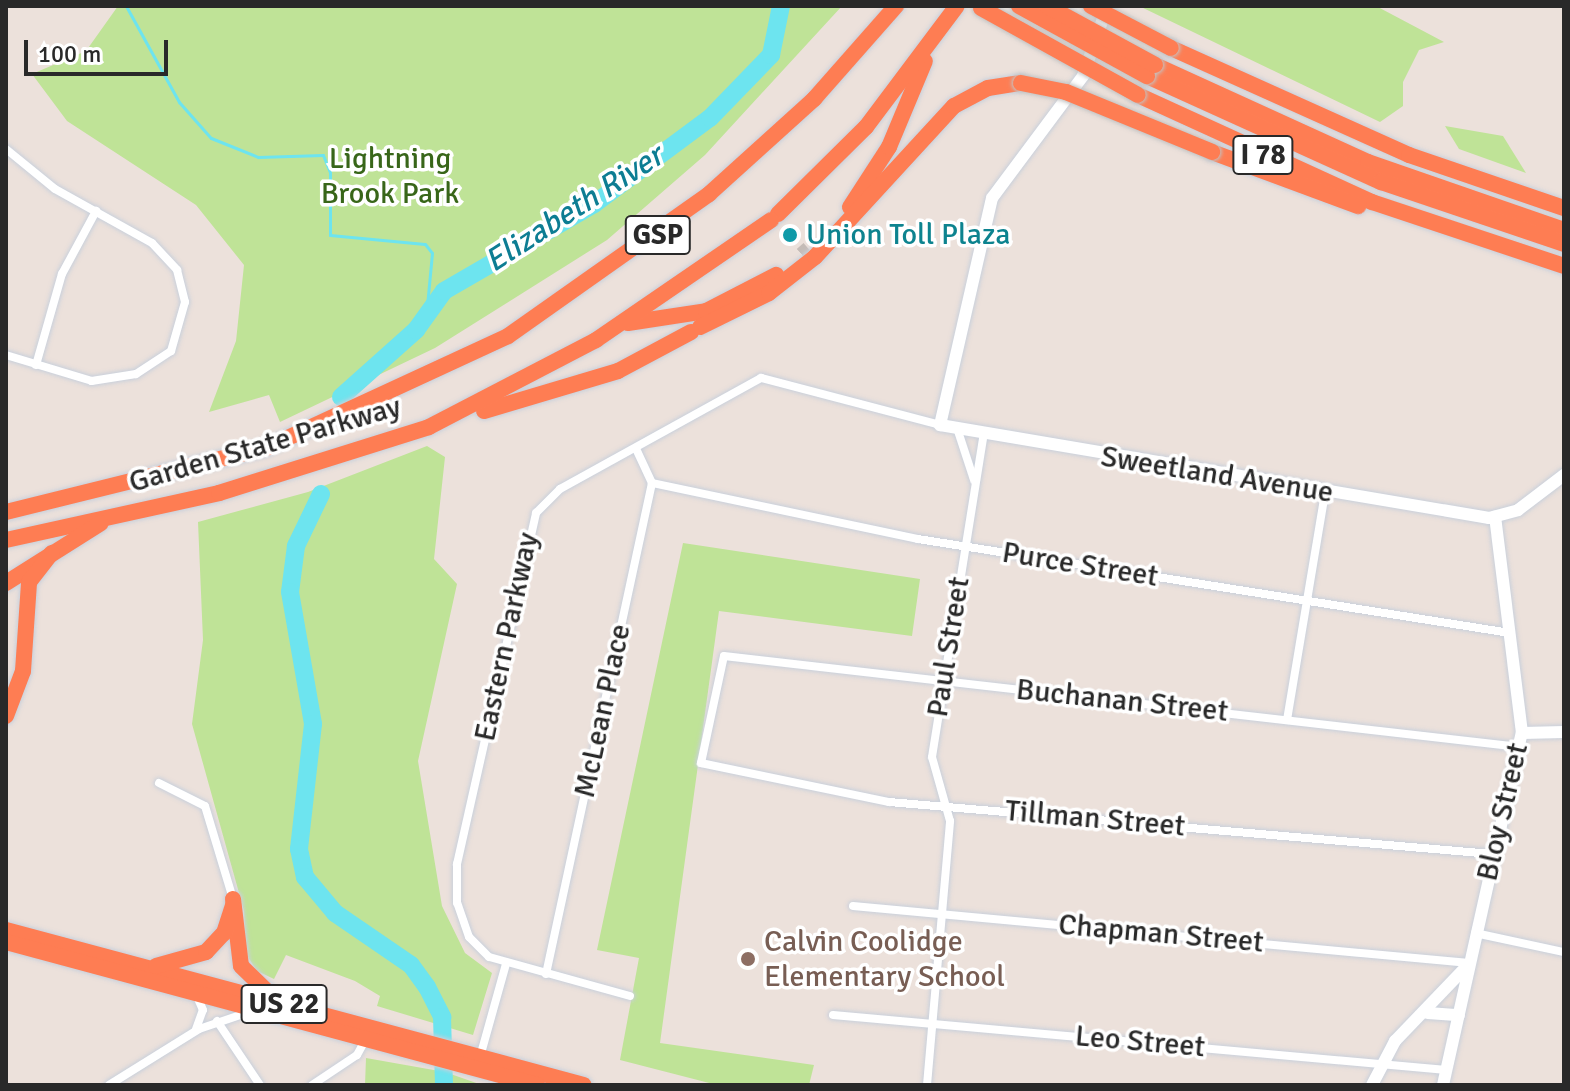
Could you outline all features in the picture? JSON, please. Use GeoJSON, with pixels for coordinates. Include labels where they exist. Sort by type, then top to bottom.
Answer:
{"type":"FeatureCollection","features":[{"type":"Feature","properties":{"kind":"highway","name":"Garden State Parkway"},"geometry":{"type":"LineString","coordinates":[[6,512],[188,471],[289,439],[376,403],[508,336],[655,238],[814,99],[896,6]]}},
{"type":"Feature","properties":{"kind":"highway","name":"Garden State Parkway"},"geometry":{"type":"LineString","coordinates":[[6,540],[288,474],[376,446],[429,427],[623,324],[774,217],[866,127],[933,42],[957,6]]}},
{"type":"Feature","properties":{"kind":"highway","name":"I 78"},"geometry":{"type":"LineString","coordinates":[[1019,6],[1381,182],[1500,225],[1564,244]]}},
{"type":"Feature","properties":{"kind":"highway","name":"I 78"},"geometry":{"type":"LineString","coordinates":[[1047,6],[1151,70],[1368,162],[1491,208],[1564,230]]}},
{"type":"Feature","properties":{"kind":"highway","name":"I 78"},"geometry":{"type":"LineString","coordinates":[[1091,6],[1171,48],[1347,130],[1488,184],[1564,208]]}},
{"type":"Feature","properties":{"kind":"highway","name":"I 78"},"geometry":{"type":"LineString","coordinates":[[978,7],[1138,95],[1391,209],[1510,251],[1564,266]]}},
{"type":"Feature","properties":{"kind":"highway"},"geometry":{"type":"LineString","coordinates":[[623,324],[706,311],[806,252],[835,229],[889,147],[933,42]]}},
{"type":"Feature","properties":{"kind":"highway"},"geometry":{"type":"LineString","coordinates":[[429,427],[618,371],[785,282],[954,106],[988,88],[1021,83],[1066,92],[1353,205],[1391,209]]}},
{"type":"Feature","properties":{"kind":"highway"},"geometry":{"type":"LineString","coordinates":[[6,583],[109,518]]}},
{"type":"Feature","properties":{"kind":"highway"},"geometry":{"type":"LineString","coordinates":[[6,716],[23,671],[29,582],[52,553]]}},
{"type":"Feature","properties":{"kind":"highway"},"geometry":{"type":"LineString","coordinates":[[148,968],[193,959],[212,947],[233,899]]}},
{"type":"Feature","properties":{"kind":"highway"},"geometry":{"type":"LineString","coordinates":[[233,899],[241,966],[287,1005]]}},
{"type":"Feature","properties":{"kind":"highway","name":"US 22"},"geometry":{"type":"LineString","coordinates":[[6,930],[287,1005],[421,1048]]}},
{"type":"Feature","properties":{"kind":"highway","name":"US 22"},"geometry":{"type":"LineString","coordinates":[[6,942],[366,1039],[421,1048],[584,1085]]}},
{"type":"Feature","properties":{"kind":"highway","name":"US 22"},"geometry":{"type":"LineString","coordinates":[[471,1059],[537,1085]]}},
{"type":"Feature","properties":{"kind":"street"},"geometry":{"type":"LineString","coordinates":[[940,425],[989,207],[1015,159],[1083,76],[1107,6]]}},
{"type":"Feature","properties":{"kind":"street"},"geometry":{"type":"LineString","coordinates":[[6,149],[14,158],[96,211],[152,243],[177,270],[185,302],[176,342],[156,366],[119,379],[92,381],[6,355]]}},
{"type":"Feature","properties":{"kind":"street"},"geometry":{"type":"LineString","coordinates":[[6,166],[14,158]]}},
{"type":"Feature","properties":{"kind":"street"},"geometry":{"type":"LineString","coordinates":[[36,365],[62,274],[96,211]]}},
{"type":"Feature","properties":{"kind":"street","name":"Eastern Parkway"},"geometry":{"type":"LineString","coordinates":[[630,996],[506,964],[469,937],[455,878],[530,525],[554,493],[637,451],[768,377],[940,425]]}},
{"type":"Feature","properties":{"kind":"street","name":"Sweetland Avenue"},"geometry":{"type":"LineString","coordinates":[[940,425],[983,437],[1495,517]]}},
{"type":"Feature","properties":{"kind":"street","name":"Paul Street"},"geometry":{"type":"LineString","coordinates":[[958,431],[974,485]]}},
{"type":"Feature","properties":{"kind":"street","name":"Paul Street"},"geometry":{"type":"LineString","coordinates":[[946,807],[932,770],[943,681],[983,437]]}},
{"type":"Feature","properties":{"kind":"street"},"geometry":{"type":"LineString","coordinates":[[637,451],[652,483]]}},
{"type":"Feature","properties":{"kind":"street"},"geometry":{"type":"LineString","coordinates":[[1495,517],[1518,510],[1564,475]]}},
{"type":"Feature","properties":{"kind":"street","name":"Purce Street"},"geometry":{"type":"LineString","coordinates":[[652,483],[964,546],[1510,633]]}},
{"type":"Feature","properties":{"kind":"street","name":"McLean Place"},"geometry":{"type":"LineString","coordinates":[[546,974],[652,483]]}},
{"type":"Feature","properties":{"kind":"street"},"geometry":{"type":"LineString","coordinates":[[1287,720],[1325,492]]}},
{"type":"Feature","properties":{"kind":"street","name":"Bloy Street"},"geometry":{"type":"LineString","coordinates":[[1443,1085],[1492,854],[1522,733],[1495,517]]}},
{"type":"Feature","properties":{"kind":"street","name":"Buchanan Street"},"geometry":{"type":"LineString","coordinates":[[701,763],[724,656],[1520,747]]}},
{"type":"Feature","properties":{"kind":"street"},"geometry":{"type":"LineString","coordinates":[[1522,733],[1564,732]]}},
{"type":"Feature","properties":{"kind":"street","name":"Tillman Street"},"geometry":{"type":"LineString","coordinates":[[701,763],[862,799],[1492,854]]}},
{"type":"Feature","properties":{"kind":"street"},"geometry":{"type":"LineString","coordinates":[[159,783],[205,806],[233,899]]}},
{"type":"Feature","properties":{"kind":"street"},"geometry":{"type":"LineString","coordinates":[[927,1085],[946,807]]}},
{"type":"Feature","properties":{"kind":"street","name":"Chapman Street"},"geometry":{"type":"LineString","coordinates":[[853,906],[1469,963]]}},
{"type":"Feature","properties":{"kind":"street"},"geometry":{"type":"LineString","coordinates":[[1475,933],[1564,952]]}},
{"type":"Feature","properties":{"kind":"street","name":"Bloy Street"},"geometry":{"type":"LineString","coordinates":[[1372,1085],[1381,1063],[1469,963]]}},
{"type":"Feature","properties":{"kind":"street"},"geometry":{"type":"LineString","coordinates":[[471,1059],[506,964]]}},
{"type":"Feature","properties":{"kind":"street"},"geometry":{"type":"LineString","coordinates":[[192,1032],[202,1015],[196,993]]}},
{"type":"Feature","properties":{"kind":"street"},"geometry":{"type":"LineString","coordinates":[[109,1085],[192,1032],[217,1021],[268,1013]]}},
{"type":"Feature","properties":{"kind":"street"},"geometry":{"type":"LineString","coordinates":[[1428,1013],[1459,1015]]}},
{"type":"Feature","properties":{"kind":"street","name":"Leo Street"},"geometry":{"type":"LineString","coordinates":[[833,1015],[1447,1070]]}},
{"type":"Feature","properties":{"kind":"street"},"geometry":{"type":"LineString","coordinates":[[217,1021],[260,1085]]}},
{"type":"Feature","properties":{"kind":"street"},"geometry":{"type":"LineString","coordinates":[[312,1085],[357,1055],[366,1039]]}},
{"type":"Feature","properties":{"kind":"green space","name":"Lightning Brook Park"},"geometry":{"type":"Polygon","coordinates":[[[118,6],[842,6],[705,155],[607,240],[435,348],[280,422],[269,395],[209,412],[236,341],[244,265],[196,205],[67,121],[32,74],[86,51],[118,6]]]}},
{"type":"Feature","properties":{"kind":"green space"},"geometry":{"type":"Polygon","coordinates":[[[1139,6],[1376,6],[1444,42],[1419,50],[1403,82],[1403,106],[1380,122],[1139,6]]]}},
{"type":"Feature","properties":{"kind":"green space"},"geometry":{"type":"Polygon","coordinates":[[[1445,126],[1503,136],[1526,173],[1459,149],[1445,126]]]}},
{"type":"Feature","properties":{"kind":"green space"},"geometry":{"type":"Polygon","coordinates":[[[427,446],[445,457],[434,559],[457,584],[418,761],[442,906],[465,953],[492,973],[473,1035],[377,1006],[380,996],[355,981],[286,955],[274,979],[257,971],[246,954],[244,911],[192,724],[203,640],[198,522],[308,492],[427,446]]]}},
{"type":"Feature","properties":{"kind":"green space"},"geometry":{"type":"Polygon","coordinates":[[[683,543],[920,579],[912,636],[719,611],[660,1043],[814,1065],[809,1085],[717,1085],[620,1060],[639,958],[597,950],[683,543]]]}},
{"type":"Feature","properties":{"kind":"green space"},"geometry":{"type":"Polygon","coordinates":[[[366,1058],[445,1072],[482,1085],[365,1085],[366,1058]]]}},
{"type":"Feature","properties":{"kind":"waterway"},"geometry":{"type":"LineString","coordinates":[[126,6],[179,102],[211,138],[258,157],[323,155],[330,172],[330,235],[425,244],[432,253],[426,316]]}},
{"type":"Feature","properties":{"kind":"waterway","name":"Elizabeth River"},"geometry":{"type":"LineString","coordinates":[[341,397],[416,330],[444,291],[594,204],[710,118],[771,55],[781,6]]}},
{"type":"Feature","properties":{"kind":"waterway","name":"Elizabeth River"},"geometry":{"type":"LineString","coordinates":[[321,494],[296,546],[290,592],[313,724],[299,849],[305,877],[335,913],[411,965],[427,987],[442,1017],[444,1085]]}},
{"type":"Feature","properties":{"kind":"tunnel"},"geometry":{"type":"LineString","coordinates":[[802,255],[809,249]]}},
{"type":"Feature","properties":{"kind":"place","name":"Union Toll Plaza"},"geometry":{"type":"Point","coordinates":[790,235]}},
{"type":"Feature","properties":{"kind":"place","name":"Calvin Coolidge Elementary School"},"geometry":{"type":"Point","coordinates":[748,959]}}]}
